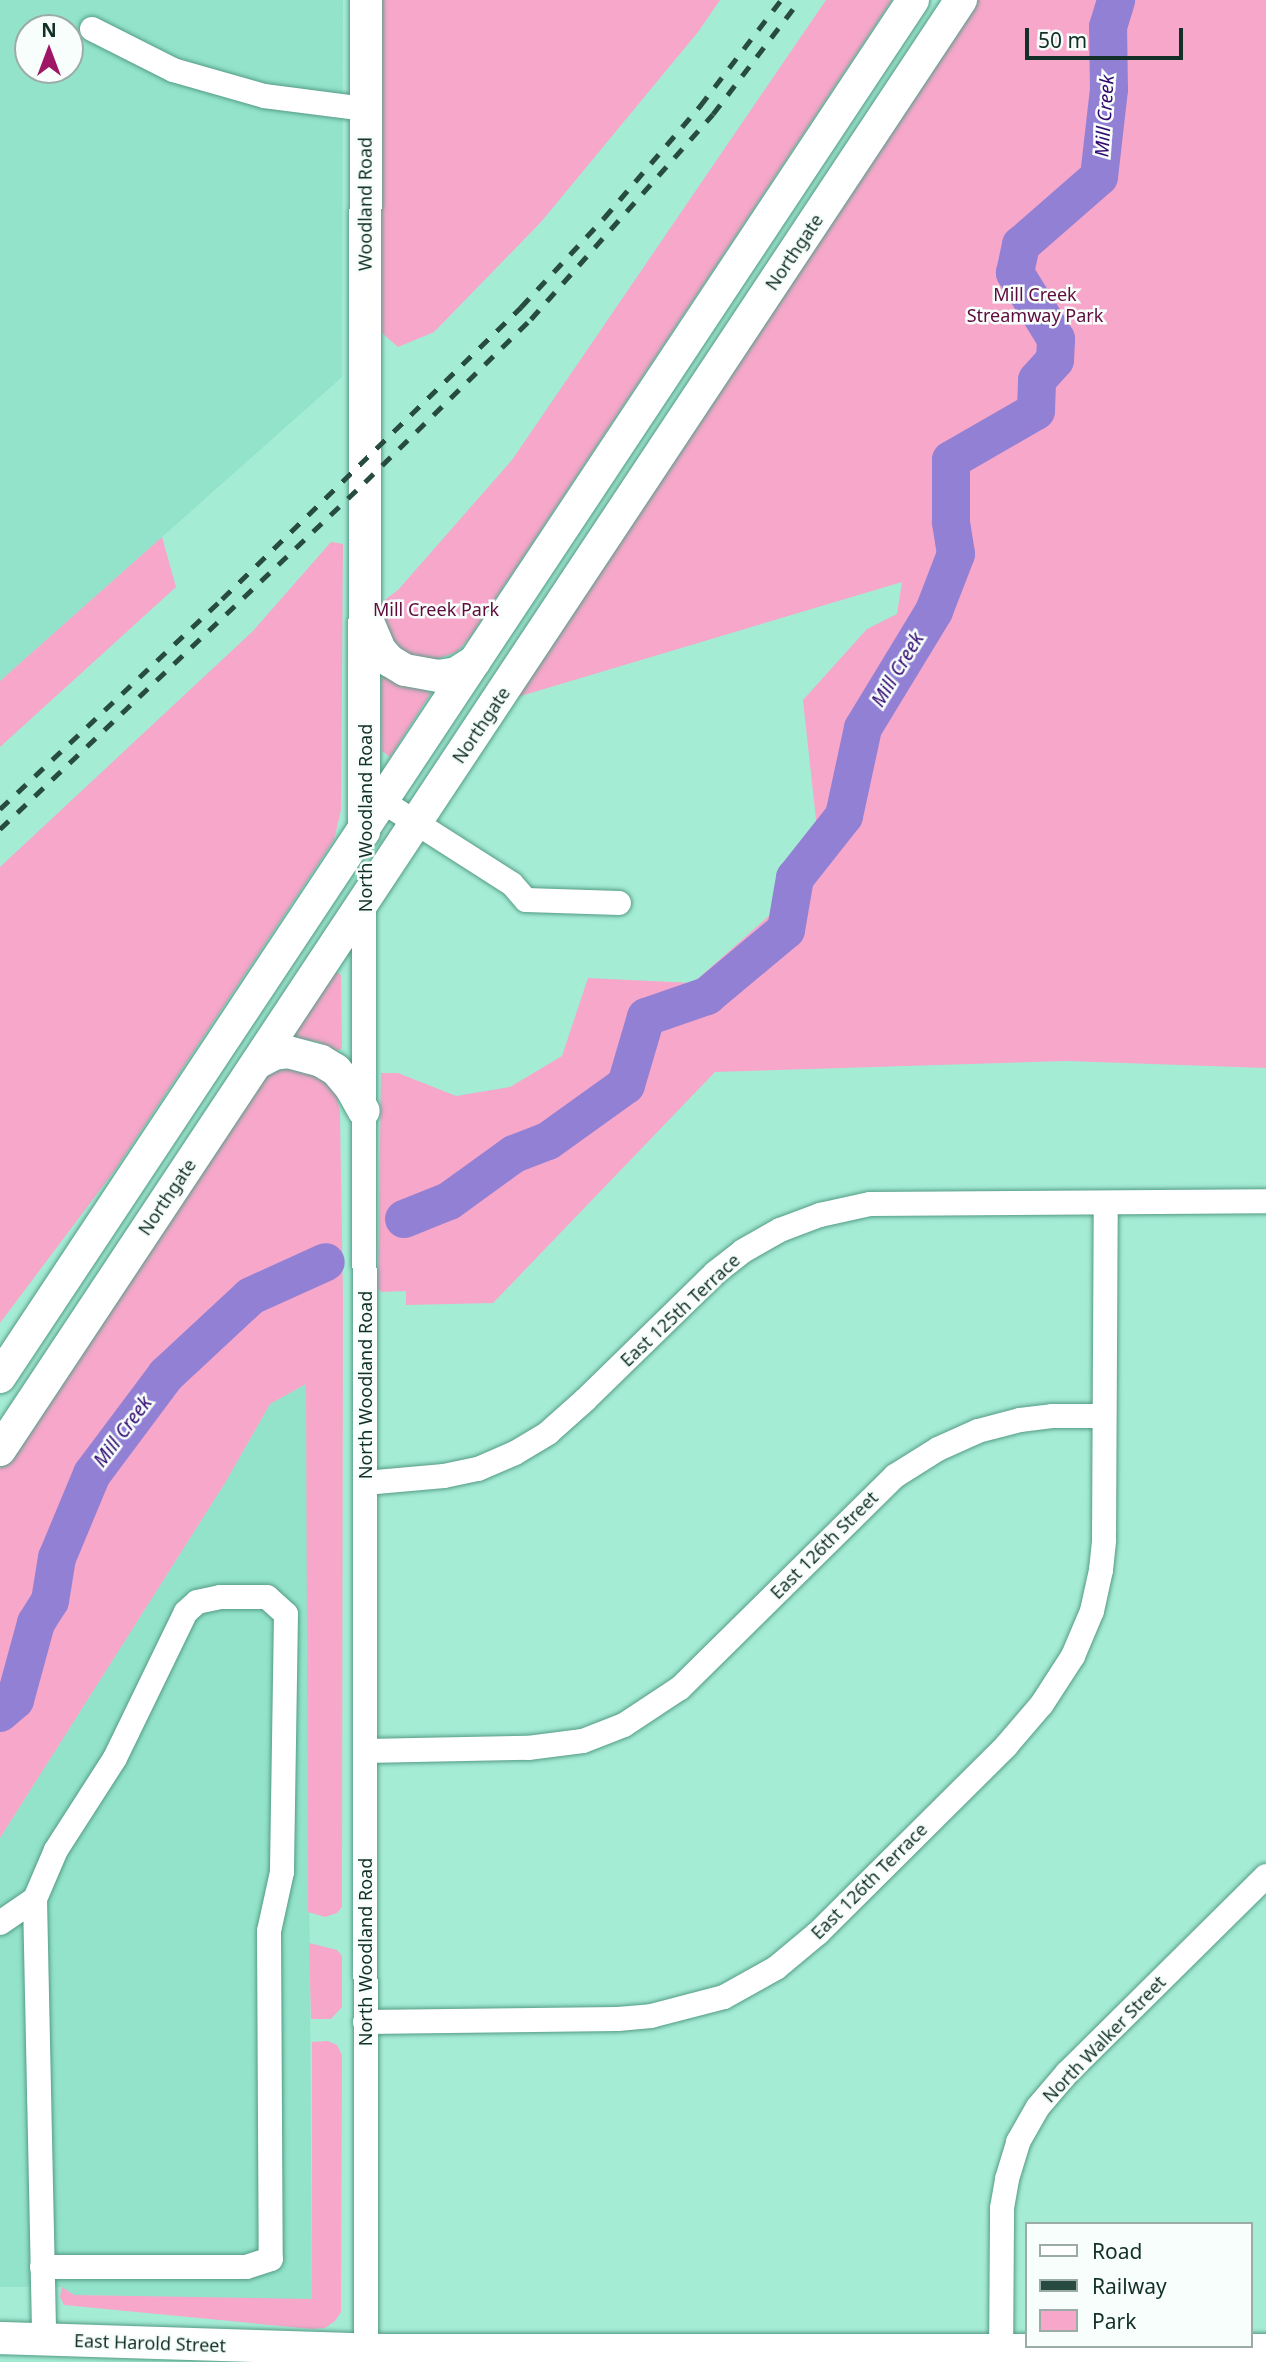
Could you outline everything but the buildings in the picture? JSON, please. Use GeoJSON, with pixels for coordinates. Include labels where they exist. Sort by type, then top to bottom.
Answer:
{"type":"FeatureCollection","features":[{"type":"Feature","properties":{"kind":"main road","name":"Woodland Road"},"geometry":{"type":"LineString","coordinates":[[365,408],[366,0]]}},
{"type":"Feature","properties":{"kind":"main road"},"geometry":{"type":"LineString","coordinates":[[0,1377],[913,0]]}},
{"type":"Feature","properties":{"kind":"main road","name":"Northgate"},"geometry":{"type":"LineString","coordinates":[[0,1450],[961,0]]}},
{"type":"Feature","properties":{"kind":"main road","name":"North Woodland Road"},"geometry":{"type":"LineString","coordinates":[[364,901],[365,408]]}},
{"type":"Feature","properties":{"kind":"main road"},"geometry":{"type":"LineString","coordinates":[[366,613],[380,650],[390,662],[405,670],[438,676],[456,673],[475,662]]}},
{"type":"Feature","properties":{"kind":"main road"},"geometry":{"type":"LineString","coordinates":[[257,1063],[274,1054],[288,1052],[321,1061],[336,1070],[351,1088],[364,1111]]}},
{"type":"Feature","properties":{"kind":"main road","name":"East Harold Street"},"geometry":{"type":"LineString","coordinates":[[0,2338],[366,2356],[1001,2356],[1266,2350]]}},
{"type":"Feature","properties":{"kind":"street"},"geometry":{"type":"LineString","coordinates":[[92,29],[186,74],[264,96],[366,109]]}},
{"type":"Feature","properties":{"kind":"street"},"geometry":{"type":"LineString","coordinates":[[382,801],[512,884],[526,900],[619,903]]}},
{"type":"Feature","properties":{"kind":"street","name":"North Woodland Road"},"geometry":{"type":"LineString","coordinates":[[364,901],[366,2356]]}},
{"type":"Feature","properties":{"kind":"street","name":"East 125th Terrace"},"geometry":{"type":"LineString","coordinates":[[365,1483],[444,1476],[478,1469],[515,1453],[548,1433],[715,1273],[743,1251],[780,1230],[820,1214],[870,1204],[1266,1201]]}},
{"type":"Feature","properties":{"kind":"street"},"geometry":{"type":"LineString","coordinates":[[1102,1416],[1106,1204]]}},
{"type":"Feature","properties":{"kind":"street","name":"East 126th Street"},"geometry":{"type":"LineString","coordinates":[[365,1751],[528,1748],[583,1741],[624,1726],[680,1688],[895,1476],[938,1449],[978,1431],[1042,1417],[1102,1416]]}},
{"type":"Feature","properties":{"kind":"street","name":"East 126th Terrace"},"geometry":{"type":"LineString","coordinates":[[365,2022],[650,2016],[724,1997],[776,1968],[818,1933],[1006,1745],[1042,1704],[1073,1656],[1092,1611],[1101,1570],[1104,1540],[1102,1416]]}},
{"type":"Feature","properties":{"kind":"street"},"geometry":{"type":"LineString","coordinates":[[42,2267],[246,2267],[271,2259],[269,1931],[282,1872],[286,1614],[267,1597],[220,1597],[197,1602],[186,1612],[115,1758],[56,1850],[35,1899],[42,2267],[44,2339]]}},
{"type":"Feature","properties":{"kind":"street","name":"North Walker Street"},"geometry":{"type":"LineString","coordinates":[[1001,2356],[1001,2232],[1007,2179],[1018,2142],[1038,2107],[1067,2073],[1266,1876]]}},
{"type":"Feature","properties":{"kind":"street"},"geometry":{"type":"LineString","coordinates":[[0,1923],[35,1899]]}},
{"type":"Feature","properties":{"kind":"shaded area"},"geometry":{"type":"Polygon","coordinates":[[[0,0],[343,0],[342,377],[0,681],[0,0]]]}},
{"type":"Feature","properties":{"kind":"shaded area"},"geometry":{"type":"Polygon","coordinates":[[[306,1384],[312,2300],[73,2295],[61,2287],[0,2287],[0,1838],[225,1483],[270,1404],[306,1384]]]}},
{"type":"Feature","properties":{"kind":"green space"},"geometry":{"type":"Polygon","coordinates":[[[382,0],[720,0],[698,32],[541,222],[434,332],[398,347],[382,333],[382,0]]]}},
{"type":"Feature","properties":{"kind":"green space","name":"Mill Creek Park"},"geometry":{"type":"Polygon","coordinates":[[[826,0],[892,0],[470,637],[457,652],[434,660],[409,656],[391,644],[382,622],[382,602],[398,590],[512,460],[826,0]]]}},
{"type":"Feature","properties":{"kind":"green space","name":"Mill Creek Streamway Park"},"geometry":{"type":"Polygon","coordinates":[[[961,0],[1266,0],[1266,1068],[1067,1061],[715,1072],[493,1303],[406,1305],[406,1291],[382,1292],[378,1289],[381,1073],[398,1073],[456,1096],[510,1087],[562,1056],[588,978],[693,983],[771,914],[819,847],[803,700],[867,629],[897,614],[902,582],[514,698],[961,0]]]}},
{"type":"Feature","properties":{"kind":"green space"},"geometry":{"type":"Polygon","coordinates":[[[162,537],[176,587],[0,747],[0,681],[162,537]]]}},
{"type":"Feature","properties":{"kind":"green space"},"geometry":{"type":"Polygon","coordinates":[[[331,542],[343,544],[341,810],[334,840],[115,1170],[0,1323],[0,867],[253,631],[331,542]]]}},
{"type":"Feature","properties":{"kind":"green space"},"geometry":{"type":"Polygon","coordinates":[[[386,674],[431,693],[390,757],[382,751],[381,679],[386,674]]]}},
{"type":"Feature","properties":{"kind":"green space"},"geometry":{"type":"Polygon","coordinates":[[[332,969],[341,975],[342,1048],[338,1051],[318,1042],[291,1037],[332,969]]]}},
{"type":"Feature","properties":{"kind":"green space"},"geometry":{"type":"Polygon","coordinates":[[[285,1068],[304,1068],[322,1075],[336,1090],[340,1113],[343,1297],[342,1907],[337,1913],[325,1917],[308,1912],[306,1384],[270,1404],[225,1483],[0,1838],[0,1468],[249,1092],[264,1077],[285,1068]]]}},
{"type":"Feature","properties":{"kind":"green space"},"geometry":{"type":"Polygon","coordinates":[[[309,1943],[337,1950],[342,1956],[342,2007],[331,2019],[311,2019],[309,1943]]]}},
{"type":"Feature","properties":{"kind":"green space"},"geometry":{"type":"Polygon","coordinates":[[[328,2041],[337,2045],[342,2055],[341,2312],[335,2321],[325,2328],[312,2329],[64,2305],[60,2297],[62,2287],[74,2295],[312,2299],[312,2042],[328,2041]]]}},
{"type":"Feature","properties":{"kind":"waterway","name":"Mill Creek"},"geometry":{"type":"LineString","coordinates":[[404,1219],[449,1201],[514,1154],[548,1141],[626,1085],[646,1017],[707,996],[786,930],[795,878],[844,816],[863,728],[934,611],[956,554],[951,521],[951,460],[1036,411],[1037,380],[1055,360],[1056,339],[1015,273],[1021,245],[1099,177],[1109,89],[1108,27],[1116,0]]}},
{"type":"Feature","properties":{"kind":"waterway","name":"Mill Creek"},"geometry":{"type":"LineString","coordinates":[[0,1713],[15,1700],[36,1623],[50,1601],[57,1558],[92,1474],[166,1375],[251,1296],[326,1262]]}},
{"type":"Feature","properties":{"kind":"railway"},"geometry":{"type":"LineString","coordinates":[[0,809],[222,599],[521,307],[604,218],[700,106],[781,0]]}},
{"type":"Feature","properties":{"kind":"railway"},"geometry":{"type":"LineString","coordinates":[[0,829],[365,482],[531,319],[713,114],[800,0]]}}]}
